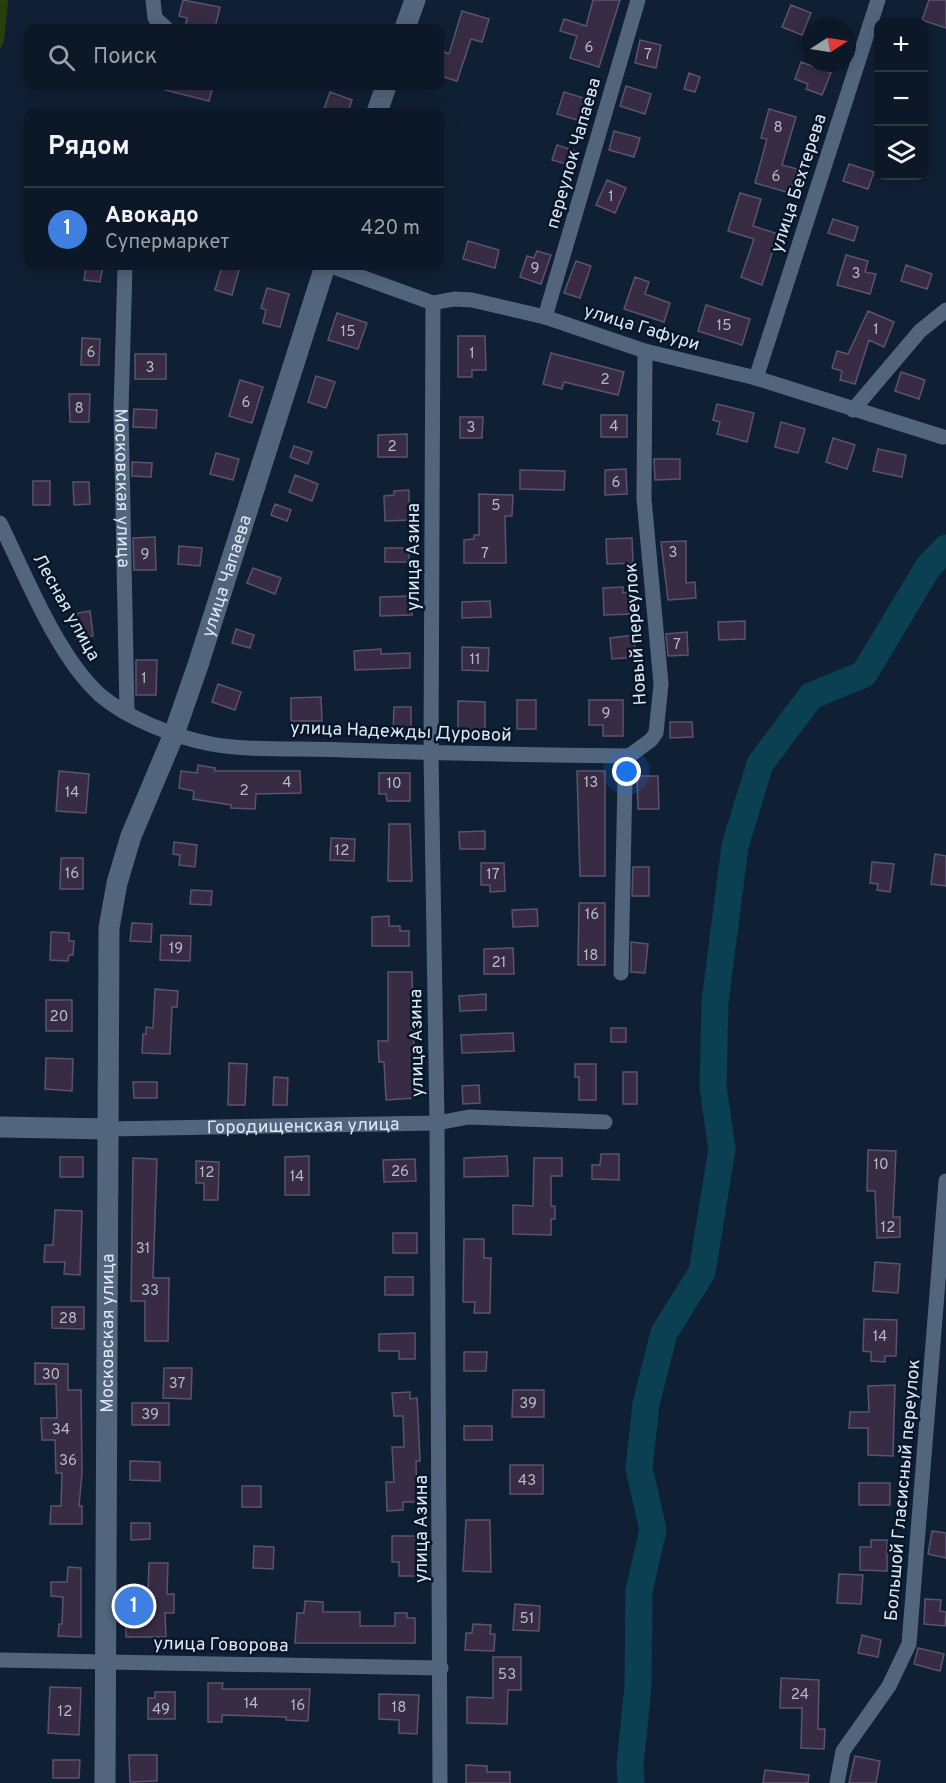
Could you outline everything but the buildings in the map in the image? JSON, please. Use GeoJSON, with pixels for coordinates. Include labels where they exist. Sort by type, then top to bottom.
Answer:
{"type":"FeatureCollection","features":[{"type":"Feature","properties":{"kind":"street"},"geometry":{"type":"LineString","coordinates":[[153,0],[155,18],[162,24]]}},
{"type":"Feature","properties":{"kind":"street"},"geometry":{"type":"LineString","coordinates":[[406,24],[415,0]]}},
{"type":"Feature","properties":{"kind":"street","name":"переулок Чапаева"},"geometry":{"type":"LineString","coordinates":[[545,317],[638,0]]}},
{"type":"Feature","properties":{"kind":"street","name":"улица Бехтерева"},"geometry":{"type":"LineString","coordinates":[[756,378],[878,0]]}},
{"type":"Feature","properties":{"kind":"street"},"geometry":{"type":"LineString","coordinates":[[378,108],[380,90]]}},
{"type":"Feature","properties":{"kind":"street","name":"Московская улица"},"geometry":{"type":"LineString","coordinates":[[125,270],[121,410],[127,712]]}},
{"type":"Feature","properties":{"kind":"street","name":"улица Чапаева"},"geometry":{"type":"LineString","coordinates":[[117,883],[131,836],[174,734],[324,270]]}},
{"type":"Feature","properties":{"kind":"street","name":"улица Гафури"},"geometry":{"type":"LineString","coordinates":[[342,270],[433,303],[454,299],[472,300],[545,317],[645,351],[756,378],[853,410],[943,436]]}},
{"type":"Feature","properties":{"kind":"street","name":"улица Азина"},"geometry":{"type":"LineString","coordinates":[[433,303],[431,753],[437,1123],[440,1783]]}},
{"type":"Feature","properties":{"kind":"street"},"geometry":{"type":"LineString","coordinates":[[853,410],[920,331],[946,310]]}},
{"type":"Feature","properties":{"kind":"street","name":"Новый переулок"},"geometry":{"type":"LineString","coordinates":[[628,756],[651,740],[656,733],[661,694],[644,499],[645,351]]}},
{"type":"Feature","properties":{"kind":"street","name":"Лесная улица"},"geometry":{"type":"LineString","coordinates":[[0,523],[61,644],[78,672],[101,696],[127,712],[174,734]]}},
{"type":"Feature","properties":{"kind":"street","name":"улица Надежды Дуровой"},"geometry":{"type":"LineString","coordinates":[[174,734],[213,744],[431,753],[628,756]]}},
{"type":"Feature","properties":{"kind":"street"},"geometry":{"type":"LineString","coordinates":[[621,973],[625,779],[628,756]]}},
{"type":"Feature","properties":{"kind":"street","name":"Московская улица"},"geometry":{"type":"LineString","coordinates":[[105,1783],[110,928],[117,883]]}},
{"type":"Feature","properties":{"kind":"street","name":"Городищенская улица"},"geometry":{"type":"LineString","coordinates":[[0,1127],[110,1129],[437,1123],[469,1117],[605,1122]]}},
{"type":"Feature","properties":{"kind":"street","name":"Большой Гласисный переулок"},"geometry":{"type":"LineString","coordinates":[[837,1783],[843,1751],[889,1686],[909,1644],[946,1180]]}},
{"type":"Feature","properties":{"kind":"street","name":"улица Говорова"},"geometry":{"type":"LineString","coordinates":[[0,1660],[441,1668]]}},
{"type":"Feature","properties":{"kind":"green space"},"geometry":{"type":"Polygon","coordinates":[[[0,0],[8,0],[4,41],[0,49],[0,0]]]}},
{"type":"Feature","properties":{"kind":"waterway"},"geometry":{"type":"LineString","coordinates":[[631,1783],[630,1765],[638,1686],[639,1591],[653,1530],[639,1468],[646,1404],[664,1333],[702,1272],[722,1149],[713,1087],[715,1002],[735,846],[760,764],[811,696],[864,674],[928,567],[946,548]]}},
{"type":"Feature","properties":{"kind":"place","name":"Авокадо"},"geometry":{"type":"Point","coordinates":[134,1606]}}]}
